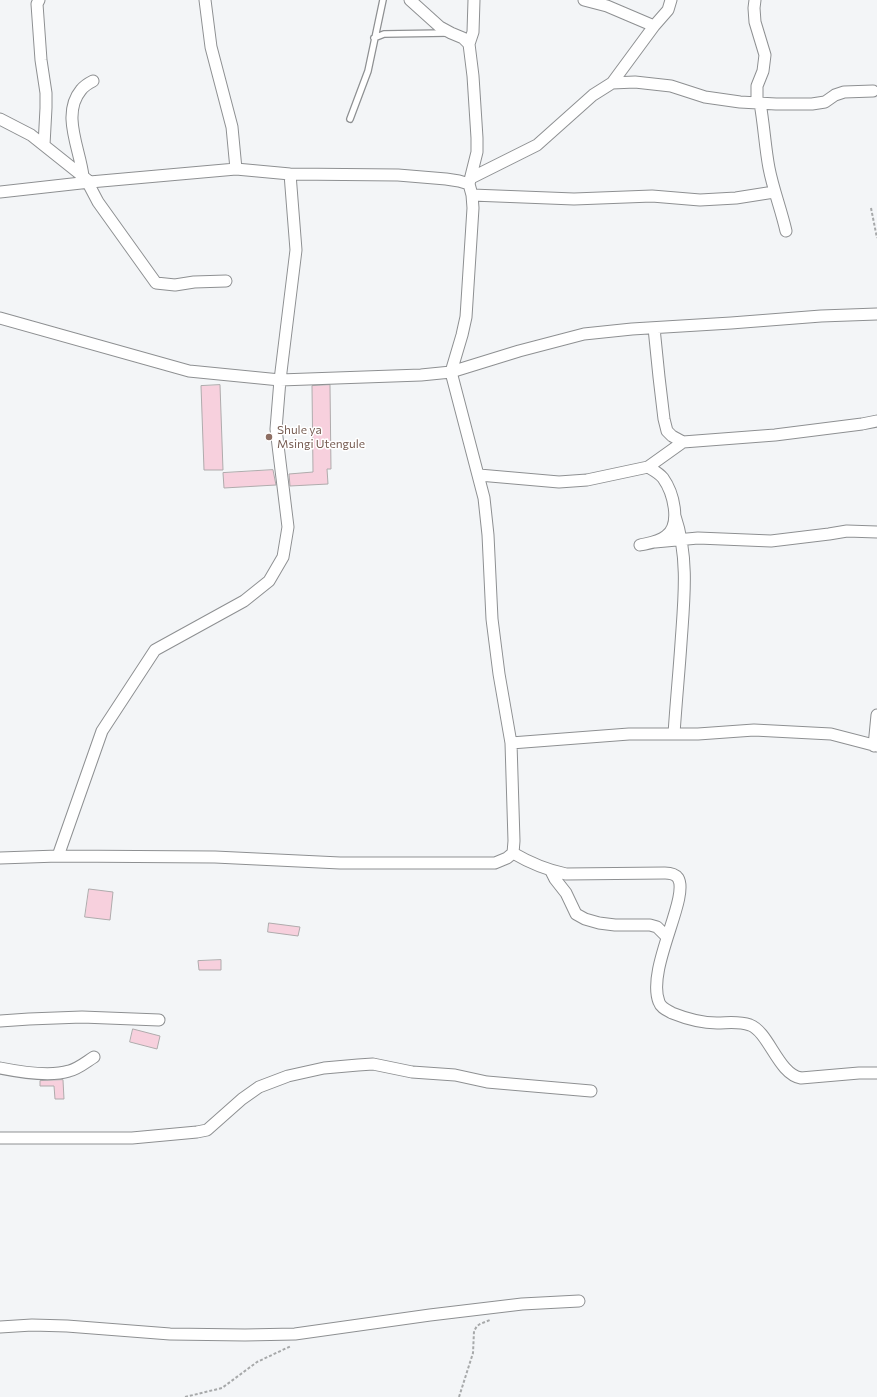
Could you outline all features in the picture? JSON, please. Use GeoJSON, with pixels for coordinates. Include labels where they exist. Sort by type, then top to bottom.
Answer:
{"type":"FeatureCollection","features":[{"type":"Feature","properties":{"kind":"street"},"geometry":{"type":"LineString","coordinates":[[39,0],[37,4],[40,60],[46,93],[44,145]]}},
{"type":"Feature","properties":{"kind":"street"},"geometry":{"type":"LineString","coordinates":[[205,0],[211,47],[232,128],[236,170]]}},
{"type":"Feature","properties":{"kind":"street"},"geometry":{"type":"LineString","coordinates":[[410,0],[440,27],[451,34],[463,38],[469,44]]}},
{"type":"Feature","properties":{"kind":"street"},"geometry":{"type":"LineString","coordinates":[[1,860],[58,856],[215,857],[340,864],[495,863],[507,858],[512,853],[514,841],[511,743],[492,619],[488,536],[484,498],[451,372],[466,317],[473,208],[471,186],[477,152],[473,76],[469,44],[473,32],[474,0]]}},
{"type":"Feature","properties":{"kind":"street"},"geometry":{"type":"LineString","coordinates":[[584,0],[607,6],[654,26]]}},
{"type":"Feature","properties":{"kind":"street"},"geometry":{"type":"LineString","coordinates":[[471,186],[537,145],[594,95],[612,83],[654,26],[668,10],[672,0]]}},
{"type":"Feature","properties":{"kind":"street"},"geometry":{"type":"LineString","coordinates":[[755,0],[755,22],[765,55],[764,66],[757,86],[759,103],[774,192],[780,206],[786,230]]}},
{"type":"Feature","properties":{"kind":"street"},"geometry":{"type":"LineString","coordinates":[[93,81],[82,88],[75,97],[72,108],[72,125],[87,180],[98,202],[156,283],[175,285],[194,282],[226,281]]}},
{"type":"Feature","properties":{"kind":"street"},"geometry":{"type":"LineString","coordinates":[[612,83],[635,82],[671,86],[705,97],[759,103],[812,104],[825,102],[834,95],[844,92],[873,91]]}},
{"type":"Feature","properties":{"kind":"street"},"geometry":{"type":"LineString","coordinates":[[0,119],[31,135],[87,180]]}},
{"type":"Feature","properties":{"kind":"street"},"geometry":{"type":"LineString","coordinates":[[0,192],[87,180],[236,170],[290,174],[398,175],[446,179],[459,181],[471,186],[574,199],[652,196],[700,200],[736,198],[774,192]]}},
{"type":"Feature","properties":{"kind":"street"},"geometry":{"type":"LineString","coordinates":[[58,856],[102,731],[156,650],[244,601],[269,581],[283,557],[288,527],[276,429],[280,380],[296,250],[290,174]]}},
{"type":"Feature","properties":{"kind":"street"},"geometry":{"type":"LineString","coordinates":[[0,318],[189,371],[280,380],[421,375],[451,372],[519,351],[584,334],[821,316],[877,314]]}},
{"type":"Feature","properties":{"kind":"street"},"geometry":{"type":"LineString","coordinates":[[654,328],[667,431],[672,436],[683,442]]}},
{"type":"Feature","properties":{"kind":"street"},"geometry":{"type":"LineString","coordinates":[[479,475],[559,482],[586,480],[648,467],[683,442],[775,435],[877,421]]}},
{"type":"Feature","properties":{"kind":"street"},"geometry":{"type":"LineString","coordinates":[[648,467],[657,472],[663,478],[671,495],[681,540],[685,589],[674,734]]}},
{"type":"Feature","properties":{"kind":"street"},"geometry":{"type":"LineString","coordinates":[[655,542],[666,536],[672,530],[675,516]]}},
{"type":"Feature","properties":{"kind":"street"},"geometry":{"type":"LineString","coordinates":[[640,545],[698,538],[771,541],[829,534],[847,530],[877,532]]}},
{"type":"Feature","properties":{"kind":"street"},"geometry":{"type":"LineString","coordinates":[[511,743],[629,734],[698,734],[754,730],[831,734],[875,746],[877,716]]}},
{"type":"Feature","properties":{"kind":"street"},"geometry":{"type":"LineString","coordinates":[[512,853],[524,860],[551,871],[566,874],[665,872],[676,876],[679,879],[681,888],[656,980],[659,1002],[662,1008],[681,1017],[700,1022],[736,1022],[755,1027],[786,1069],[795,1077],[801,1078],[877,1073]]}},
{"type":"Feature","properties":{"kind":"street"},"geometry":{"type":"LineString","coordinates":[[551,871],[555,879],[566,893],[576,914],[585,919],[599,923],[615,925],[650,925],[657,927],[667,937]]}},
{"type":"Feature","properties":{"kind":"street"},"geometry":{"type":"LineString","coordinates":[[0,1021],[82,1017],[160,1020]]}},
{"type":"Feature","properties":{"kind":"street"},"geometry":{"type":"LineString","coordinates":[[0,1068],[26,1072],[61,1073],[71,1071],[94,1057]]}},
{"type":"Feature","properties":{"kind":"street"},"geometry":{"type":"LineString","coordinates":[[0,1138],[132,1138],[208,1130],[242,1099],[260,1087],[288,1076],[324,1068],[358,1064],[373,1064],[412,1072],[455,1075],[488,1082],[591,1091]]}},
{"type":"Feature","properties":{"kind":"street"},"geometry":{"type":"LineString","coordinates":[[0,1327],[32,1325],[67,1326],[170,1334],[294,1334],[522,1304],[579,1301]]}},
{"type":"Feature","properties":{"kind":"lane"},"geometry":{"type":"LineString","coordinates":[[350,119],[368,71],[383,0]]}},
{"type":"Feature","properties":{"kind":"lane"},"geometry":{"type":"LineString","coordinates":[[374,38],[384,34],[451,34]]}},
{"type":"Feature","properties":{"kind":"path"},"geometry":{"type":"LineString","coordinates":[[871,208],[877,238]]}},
{"type":"Feature","properties":{"kind":"path"},"geometry":{"type":"LineString","coordinates":[[459,1397],[473,1353],[474,1331],[480,1324],[494,1319]]}},
{"type":"Feature","properties":{"kind":"path"},"geometry":{"type":"LineString","coordinates":[[185,1397],[222,1388],[256,1362],[292,1346]]}},
{"type":"Feature","properties":{"kind":"building"},"geometry":{"type":"Polygon","coordinates":[[[220,385],[223,470],[204,470],[201,386],[220,385]]]}},
{"type":"Feature","properties":{"kind":"building"},"geometry":{"type":"Polygon","coordinates":[[[330,385],[331,469],[327,469],[328,484],[290,486],[289,474],[313,472],[312,386],[330,385]]]}},
{"type":"Feature","properties":{"kind":"building"},"geometry":{"type":"Polygon","coordinates":[[[273,470],[276,485],[224,488],[223,473],[273,470]]]}},
{"type":"Feature","properties":{"kind":"building"},"geometry":{"type":"Polygon","coordinates":[[[89,889],[113,892],[110,920],[85,917],[89,889]]]}},
{"type":"Feature","properties":{"kind":"building"},"geometry":{"type":"Polygon","coordinates":[[[269,923],[300,927],[298,936],[268,932],[269,923]]]}},
{"type":"Feature","properties":{"kind":"building"},"geometry":{"type":"Polygon","coordinates":[[[221,960],[221,970],[199,970],[198,961],[221,960]]]}},
{"type":"Feature","properties":{"kind":"building"},"geometry":{"type":"Polygon","coordinates":[[[133,1029],[160,1036],[157,1049],[130,1042],[133,1029]]]}},
{"type":"Feature","properties":{"kind":"building"},"geometry":{"type":"Polygon","coordinates":[[[63,1080],[64,1099],[55,1099],[54,1086],[40,1086],[40,1081],[63,1080]]]}},
{"type":"Feature","properties":{"kind":"place","name":"Shule ya Msingi Utengule"},"geometry":{"type":"Point","coordinates":[269,437]}}]}
